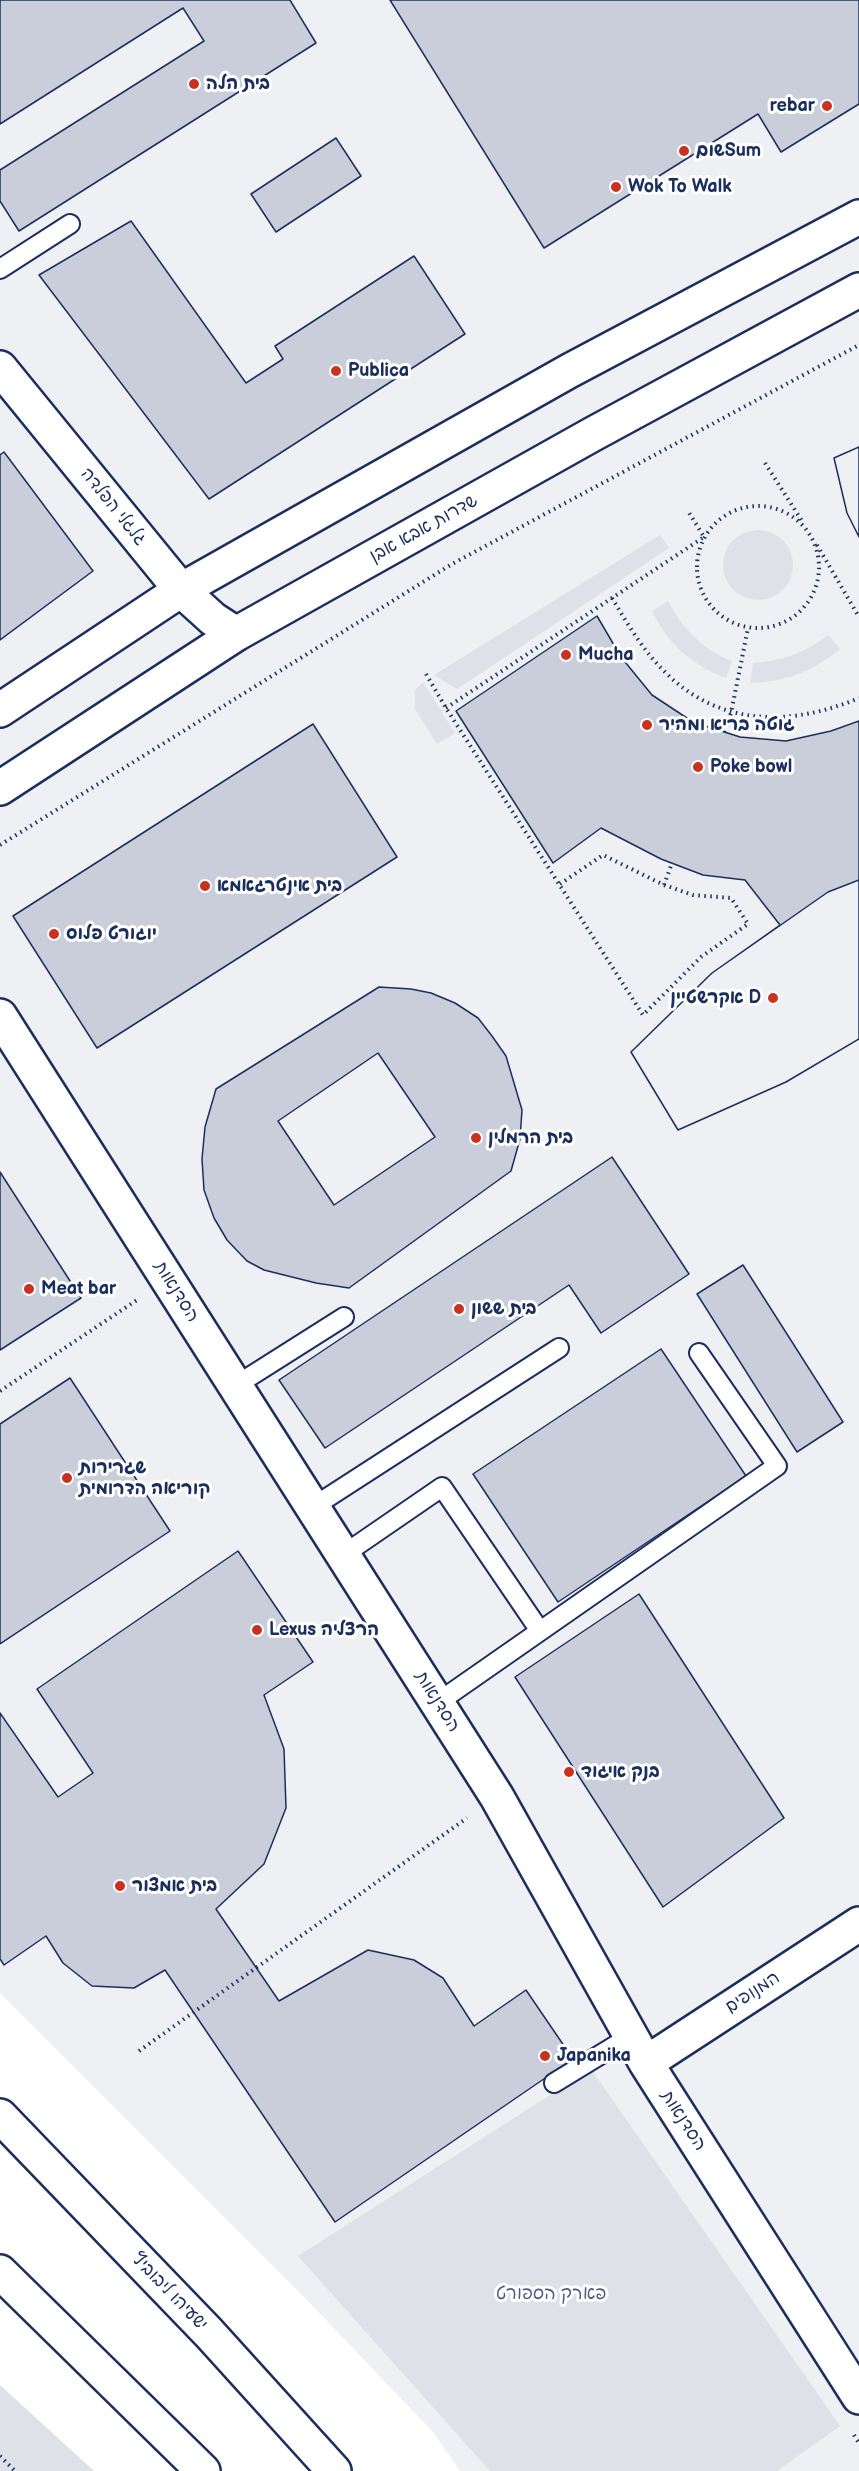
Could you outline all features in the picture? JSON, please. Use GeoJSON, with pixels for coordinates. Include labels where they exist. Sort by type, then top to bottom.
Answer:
{"type":"FeatureCollection","features":[{"type":"Feature","properties":{"kind":"main road"},"geometry":{"type":"LineString","coordinates":[[0,710],[181,590],[569,371],[859,217]]}},
{"type":"Feature","properties":{"kind":"main road","name":"שדרות אבא אבן"},"geometry":{"type":"LineString","coordinates":[[0,788],[236,634],[593,434],[859,290]]}},
{"type":"Feature","properties":{"kind":"main road","name":"גלגלי הפלדה"},"geometry":{"type":"LineString","coordinates":[[0,368],[181,590],[213,619],[236,634]]}},
{"type":"Feature","properties":{"kind":"main road","name":"הסדנאות"},"geometry":{"type":"LineString","coordinates":[[0,1016],[497,1797],[639,2049],[859,2397]]}},
{"type":"Feature","properties":{"kind":"main road","name":"המנופים"},"geometry":{"type":"LineString","coordinates":[[639,2049],[859,1924]]}},
{"type":"Feature","properties":{"kind":"main road","name":"ישעיהו ליבוביץ"},"geometry":{"type":"LineString","coordinates":[[0,2116],[209,2333],[334,2471]]}},
{"type":"Feature","properties":{"kind":"main road"},"geometry":{"type":"LineString","coordinates":[[0,2272],[203,2471]]}},
{"type":"Feature","properties":{"kind":"lane"},"geometry":{"type":"LineString","coordinates":[[0,269],[70,224]]}},
{"type":"Feature","properties":{"kind":"lane"},"geometry":{"type":"LineString","coordinates":[[236,1386],[344,1317]]}},
{"type":"Feature","properties":{"kind":"lane"},"geometry":{"type":"LineString","coordinates":[[312,1507],[559,1348]]}},
{"type":"Feature","properties":{"kind":"lane"},"geometry":{"type":"LineString","coordinates":[[437,1703],[777,1466],[699,1353]]}},
{"type":"Feature","properties":{"kind":"lane"},"geometry":{"type":"LineString","coordinates":[[343,1554],[442,1487],[540,1631]]}},
{"type":"Feature","properties":{"kind":"lane"},"geometry":{"type":"LineString","coordinates":[[554,2083],[639,2049]]}},
{"type":"Feature","properties":{"kind":"path"},"geometry":{"type":"LineString","coordinates":[[0,844],[452,564],[859,345]]}},
{"type":"Feature","properties":{"kind":"path"},"geometry":{"type":"LineString","coordinates":[[765,463],[859,617]]}},
{"type":"Feature","properties":{"kind":"path"},"geometry":{"type":"LineString","coordinates":[[748,506],[766,506],[784,511],[800,521],[811,536],[818,555],[819,574],[814,593],[802,610],[787,622],[768,628],[748,628],[732,624],[718,615],[706,602],[699,586],[696,570],[698,553],[704,537],[715,522],[730,512],[748,506]]}},
{"type":"Feature","properties":{"kind":"path"},"geometry":{"type":"LineString","coordinates":[[688,511],[704,537]]}},
{"type":"Feature","properties":{"kind":"path"},"geometry":{"type":"LineString","coordinates":[[446,708],[704,537]]}},
{"type":"Feature","properties":{"kind":"path"},"geometry":{"type":"LineString","coordinates":[[612,598],[636,637],[664,671],[705,703],[731,713],[783,718],[833,708],[859,698]]}},
{"type":"Feature","properties":{"kind":"path"},"geometry":{"type":"LineString","coordinates":[[724,732],[731,713],[748,628]]}},
{"type":"Feature","properties":{"kind":"path"},"geometry":{"type":"LineString","coordinates":[[426,674],[643,1015],[701,957],[748,924],[731,898],[693,895],[664,885],[603,855],[560,884]]}},
{"type":"Feature","properties":{"kind":"path"},"geometry":{"type":"LineString","coordinates":[[664,885],[672,863]]}},
{"type":"Feature","properties":{"kind":"path"},"geometry":{"type":"LineString","coordinates":[[0,1391],[137,1300]]}},
{"type":"Feature","properties":{"kind":"path"},"geometry":{"type":"LineString","coordinates":[[139,2051],[497,1797]]}},
{"type":"Feature","properties":{"kind":"path"},"geometry":{"type":"LineString","coordinates":[[0,2456],[15,2471]]}},
{"type":"Feature","properties":{"kind":"shaded area"},"geometry":{"type":"Polygon","coordinates":[[[0,0],[859,0],[859,2471],[460,2471],[433,2432],[303,2296],[0,1993],[0,0]]]}},
{"type":"Feature","properties":{"kind":"green space"},"geometry":{"type":"Polygon","coordinates":[[[758,530],[771,533],[783,540],[790,552],[793,565],[790,578],[783,590],[771,597],[758,600],[745,597],[733,590],[726,578],[723,565],[726,552],[733,540],[745,533],[758,530]]]}},
{"type":"Feature","properties":{"kind":"green space"},"geometry":{"type":"Polygon","coordinates":[[[660,535],[669,548],[457,689],[434,675],[660,535]]]}},
{"type":"Feature","properties":{"kind":"green space"},"geometry":{"type":"Polygon","coordinates":[[[668,601],[694,637],[711,650],[732,661],[726,678],[692,660],[666,634],[652,611],[668,601]]]}},
{"type":"Feature","properties":{"kind":"green space"},"geometry":{"type":"Polygon","coordinates":[[[828,635],[840,649],[819,664],[786,678],[750,683],[753,663],[793,655],[811,647],[828,635]]]}},
{"type":"Feature","properties":{"kind":"green space"},"geometry":{"type":"Polygon","coordinates":[[[423,682],[455,733],[437,744],[415,709],[415,690],[423,682]]]}},
{"type":"Feature","properties":{"kind":"green space","name":"פארק הספורט"},"geometry":{"type":"Polygon","coordinates":[[[591,2069],[840,2426],[777,2471],[490,2471],[298,2256],[591,2069]]]}},
{"type":"Feature","properties":{"kind":"green space"},"geometry":{"type":"Polygon","coordinates":[[[0,2385],[94,2471],[0,2471],[0,2385]]]}},
{"type":"Feature","properties":{"kind":"building","name":"בית הלה"},"geometry":{"type":"Polygon","coordinates":[[[0,0],[290,0],[316,43],[19,231],[0,201],[0,170],[204,41],[183,8],[0,124],[0,0]]]}},
{"type":"Feature","properties":{"kind":"building"},"geometry":{"type":"Polygon","coordinates":[[[390,0],[859,0],[859,104],[781,152],[758,114],[544,248],[390,0]]]}},
{"type":"Feature","properties":{"kind":"building"},"geometry":{"type":"Polygon","coordinates":[[[336,138],[361,176],[276,232],[251,194],[336,138]]]}},
{"type":"Feature","properties":{"kind":"building","name":"Publica"},"geometry":{"type":"Polygon","coordinates":[[[131,221],[246,383],[283,359],[275,346],[414,256],[465,334],[209,499],[39,275],[131,221]]]}},
{"type":"Feature","properties":{"kind":"building"},"geometry":{"type":"Polygon","coordinates":[[[859,447],[859,537],[847,513],[834,458],[859,447]]]}},
{"type":"Feature","properties":{"kind":"building"},"geometry":{"type":"Polygon","coordinates":[[[859,447],[859,537],[847,513],[834,458],[859,447]]]}},
{"type":"Feature","properties":{"kind":"building"},"geometry":{"type":"Polygon","coordinates":[[[4,452],[93,571],[0,640],[0,455],[4,452]]]}},
{"type":"Feature","properties":{"kind":"building"},"geometry":{"type":"Polygon","coordinates":[[[597,616],[621,657],[652,695],[693,722],[740,737],[786,741],[831,731],[859,721],[859,1039],[786,1082],[678,1130],[631,1052],[712,973],[780,925],[745,880],[703,875],[661,859],[601,828],[553,863],[456,711],[597,616]]]}},
{"type":"Feature","properties":{"kind":"building","name":"בית אינטרגאמא"},"geometry":{"type":"Polygon","coordinates":[[[313,724],[397,857],[97,1048],[13,916],[313,724]]]}},
{"type":"Feature","properties":{"kind":"building","name":"אקרשטיין D"},"geometry":{"type":"Polygon","coordinates":[[[859,880],[859,1039],[786,1082],[678,1130],[631,1052],[712,973],[828,892],[859,880]]]}},
{"type":"Feature","properties":{"kind":"building","name":"בית הרמלין"},"geometry":{"type":"Polygon","coordinates":[[[379,987],[411,989],[431,993],[455,1003],[478,1018],[492,1036],[506,1056],[522,1110],[520,1139],[511,1171],[349,1288],[316,1283],[264,1270],[247,1261],[227,1240],[214,1218],[204,1190],[202,1159],[205,1127],[216,1089],[379,987]],[[378,1053],[278,1121],[334,1205],[435,1137],[378,1053]]]}},
{"type":"Feature","properties":{"kind":"building","name":"בית ששון"},"geometry":{"type":"Polygon","coordinates":[[[612,1157],[689,1274],[601,1333],[569,1285],[325,1448],[279,1380],[612,1157]]]}},
{"type":"Feature","properties":{"kind":"building"},"geometry":{"type":"Polygon","coordinates":[[[0,1172],[81,1298],[0,1350],[0,1172]]]}},
{"type":"Feature","properties":{"kind":"building"},"geometry":{"type":"Polygon","coordinates":[[[743,1265],[843,1422],[797,1452],[697,1294],[743,1265]]]}},
{"type":"Feature","properties":{"kind":"building"},"geometry":{"type":"Polygon","coordinates":[[[661,1349],[746,1476],[558,1602],[473,1474],[661,1349]]]}},
{"type":"Feature","properties":{"kind":"building","name":"שגרירות קוריאה הדרומית"},"geometry":{"type":"Polygon","coordinates":[[[70,1378],[170,1531],[0,1644],[0,1424],[70,1378]]]}},
{"type":"Feature","properties":{"kind":"building","name":"בית אמצור"},"geometry":{"type":"Polygon","coordinates":[[[238,1551],[313,1662],[264,1695],[284,1749],[286,1808],[264,1864],[216,1909],[279,2001],[368,1950],[414,1960],[443,1978],[474,2026],[526,1990],[573,2059],[335,2222],[165,1970],[134,1988],[92,1986],[63,1963],[46,1936],[4,1965],[0,1959],[0,1713],[58,1797],[93,1773],[37,1689],[238,1551]]]}},
{"type":"Feature","properties":{"kind":"building"},"geometry":{"type":"Polygon","coordinates":[[[639,1594],[784,1818],[663,1907],[515,1677],[639,1594]]]}},
{"type":"Feature","properties":{"kind":"place","name":"בית הלה"},"geometry":{"type":"Point","coordinates":[194,84]}},
{"type":"Feature","properties":{"kind":"place","name":"rebar"},"geometry":{"type":"Point","coordinates":[827,106]}},
{"type":"Feature","properties":{"kind":"place","name":"שוםSum"},"geometry":{"type":"Point","coordinates":[684,151]}},
{"type":"Feature","properties":{"kind":"place","name":"Wok To Walk"},"geometry":{"type":"Point","coordinates":[616,187]}},
{"type":"Feature","properties":{"kind":"place","name":"Publica"},"geometry":{"type":"Point","coordinates":[336,371]}},
{"type":"Feature","properties":{"kind":"place","name":"Mucha"},"geometry":{"type":"Point","coordinates":[566,655]}},
{"type":"Feature","properties":{"kind":"place","name":"גוטה בריא ומהיר"},"geometry":{"type":"Point","coordinates":[647,725]}},
{"type":"Feature","properties":{"kind":"place","name":"Poke bowl"},"geometry":{"type":"Point","coordinates":[698,767]}},
{"type":"Feature","properties":{"kind":"place","name":"בית אינטרגאמא"},"geometry":{"type":"Point","coordinates":[205,886]}},
{"type":"Feature","properties":{"kind":"place","name":"יוגורט פלוס"},"geometry":{"type":"Point","coordinates":[54,934]}},
{"type":"Feature","properties":{"kind":"place","name":"אקרשטיין D"},"geometry":{"type":"Point","coordinates":[773,998]}},
{"type":"Feature","properties":{"kind":"place","name":"בית הרמלין"},"geometry":{"type":"Point","coordinates":[476,1138]}},
{"type":"Feature","properties":{"kind":"place","name":"Meat bar"},"geometry":{"type":"Point","coordinates":[29,1289]}},
{"type":"Feature","properties":{"kind":"place","name":"בית ששון"},"geometry":{"type":"Point","coordinates":[459,1309]}},
{"type":"Feature","properties":{"kind":"place","name":"שגרירות קוריאה הדרומית"},"geometry":{"type":"Point","coordinates":[67,1478]}},
{"type":"Feature","properties":{"kind":"place","name":"Lexus הרצליה"},"geometry":{"type":"Point","coordinates":[257,1630]}},
{"type":"Feature","properties":{"kind":"place","name":"בנק איגוד"},"geometry":{"type":"Point","coordinates":[569,1772]}},
{"type":"Feature","properties":{"kind":"place","name":"בית אמצור"},"geometry":{"type":"Point","coordinates":[120,1886]}},
{"type":"Feature","properties":{"kind":"place","name":"Japanika"},"geometry":{"type":"Point","coordinates":[545,2056]}}]}
